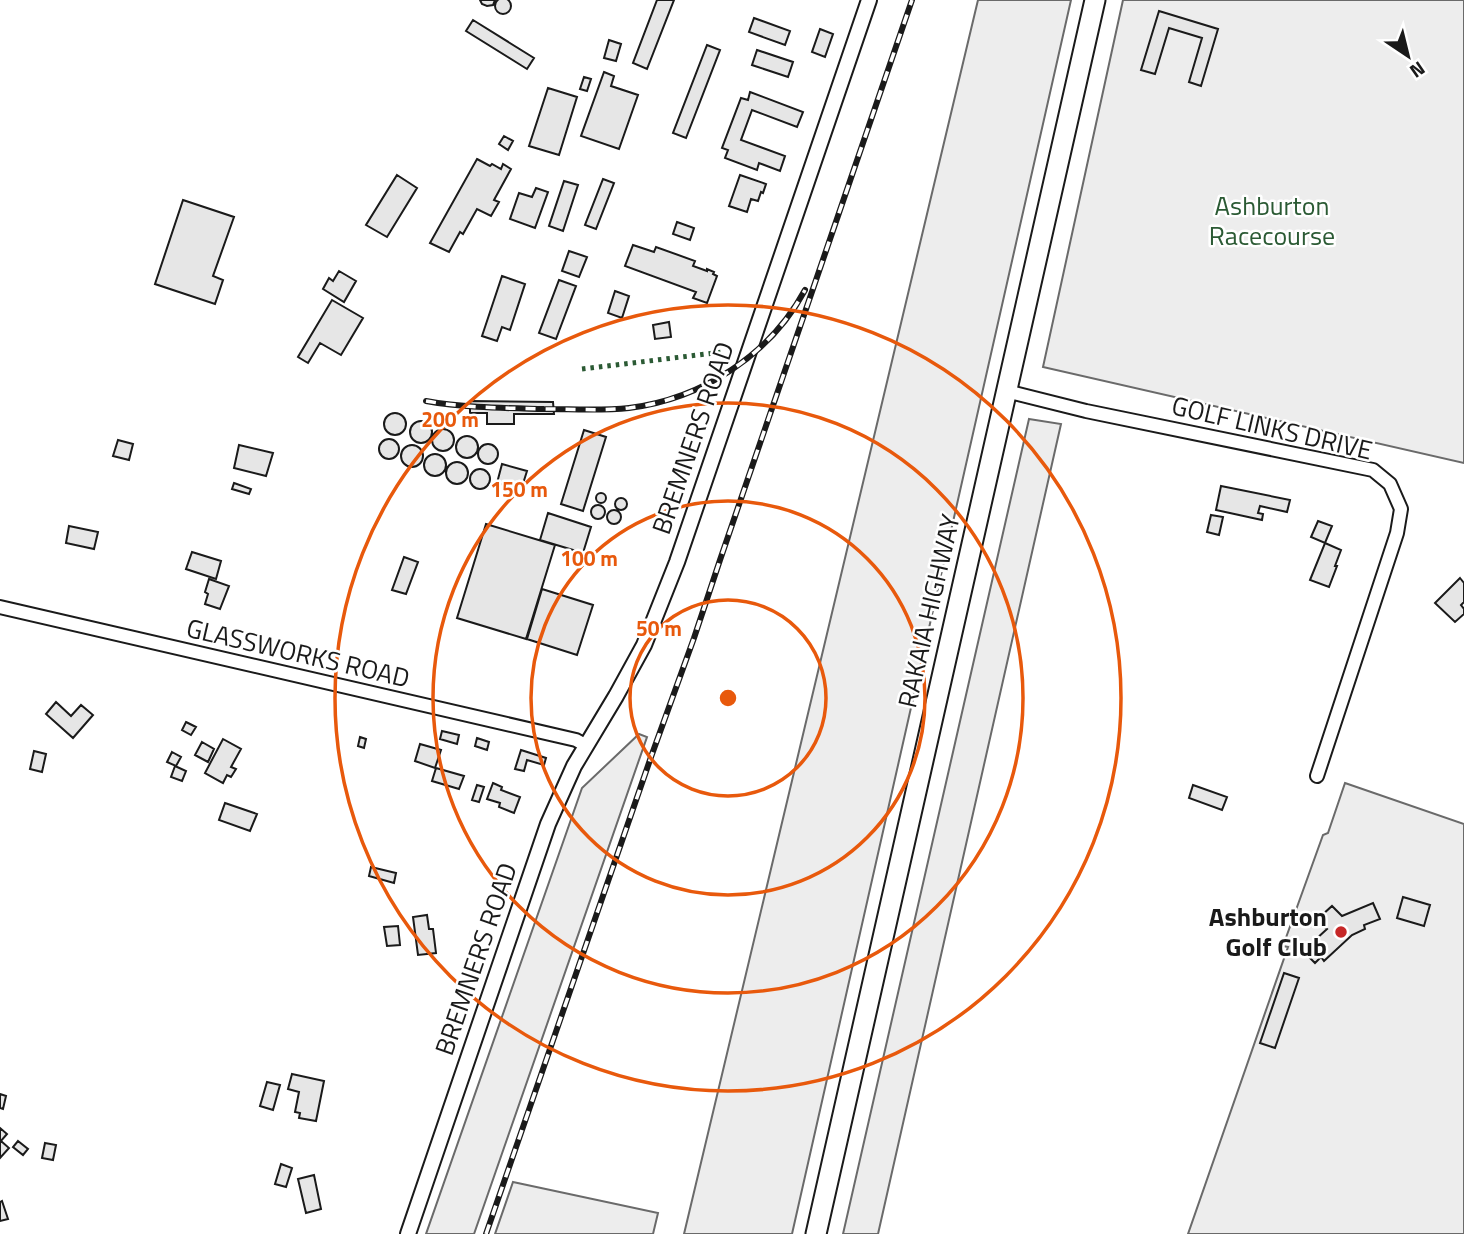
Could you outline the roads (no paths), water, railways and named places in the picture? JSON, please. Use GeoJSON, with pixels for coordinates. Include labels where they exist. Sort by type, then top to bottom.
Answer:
{"type":"FeatureCollection","features":[{"type":"Feature","properties":{"kind":"highway","name":"RAKAIA HIGHWAY"},"geometry":{"type":"LineString","coordinates":[[816,1234],[1095,0]]}},
{"type":"Feature","properties":{"kind":"street","name":"BREMNERS ROAD"},"geometry":{"type":"LineString","coordinates":[[408,1234],[548,824],[574,766],[644,645],[677,562],[869,0]]}},
{"type":"Feature","properties":{"kind":"street","name":"GOLF LINKS DRIVE"},"geometry":{"type":"LineString","coordinates":[[1006,391],[1086,411],[1373,470],[1390,484],[1401,509],[1398,533],[1317,776]]}},
{"type":"Feature","properties":{"kind":"street","name":"GLASSWORKS ROAD"},"geometry":{"type":"LineString","coordinates":[[0,607],[576,740],[586,745]]}},
{"type":"Feature","properties":{"kind":"railway"},"geometry":{"type":"LineString","coordinates":[[486,1234],[694,638],[912,0]]}},
{"type":"Feature","properties":{"kind":"railway"},"geometry":{"type":"LineString","coordinates":[[426,401],[485,407],[586,410],[629,408],[656,403],[708,384],[753,354],[773,335],[805,290]]}},
{"type":"Feature","properties":{"kind":"place","name":"Ashburton Golf Club"},"geometry":{"type":"Point","coordinates":[1341,932]}},
{"type":"Feature","properties":{"kind":"park label","name":"Ashburton Racecourse"},"geometry":{"type":"Point","coordinates":[1272,221]}}]}
